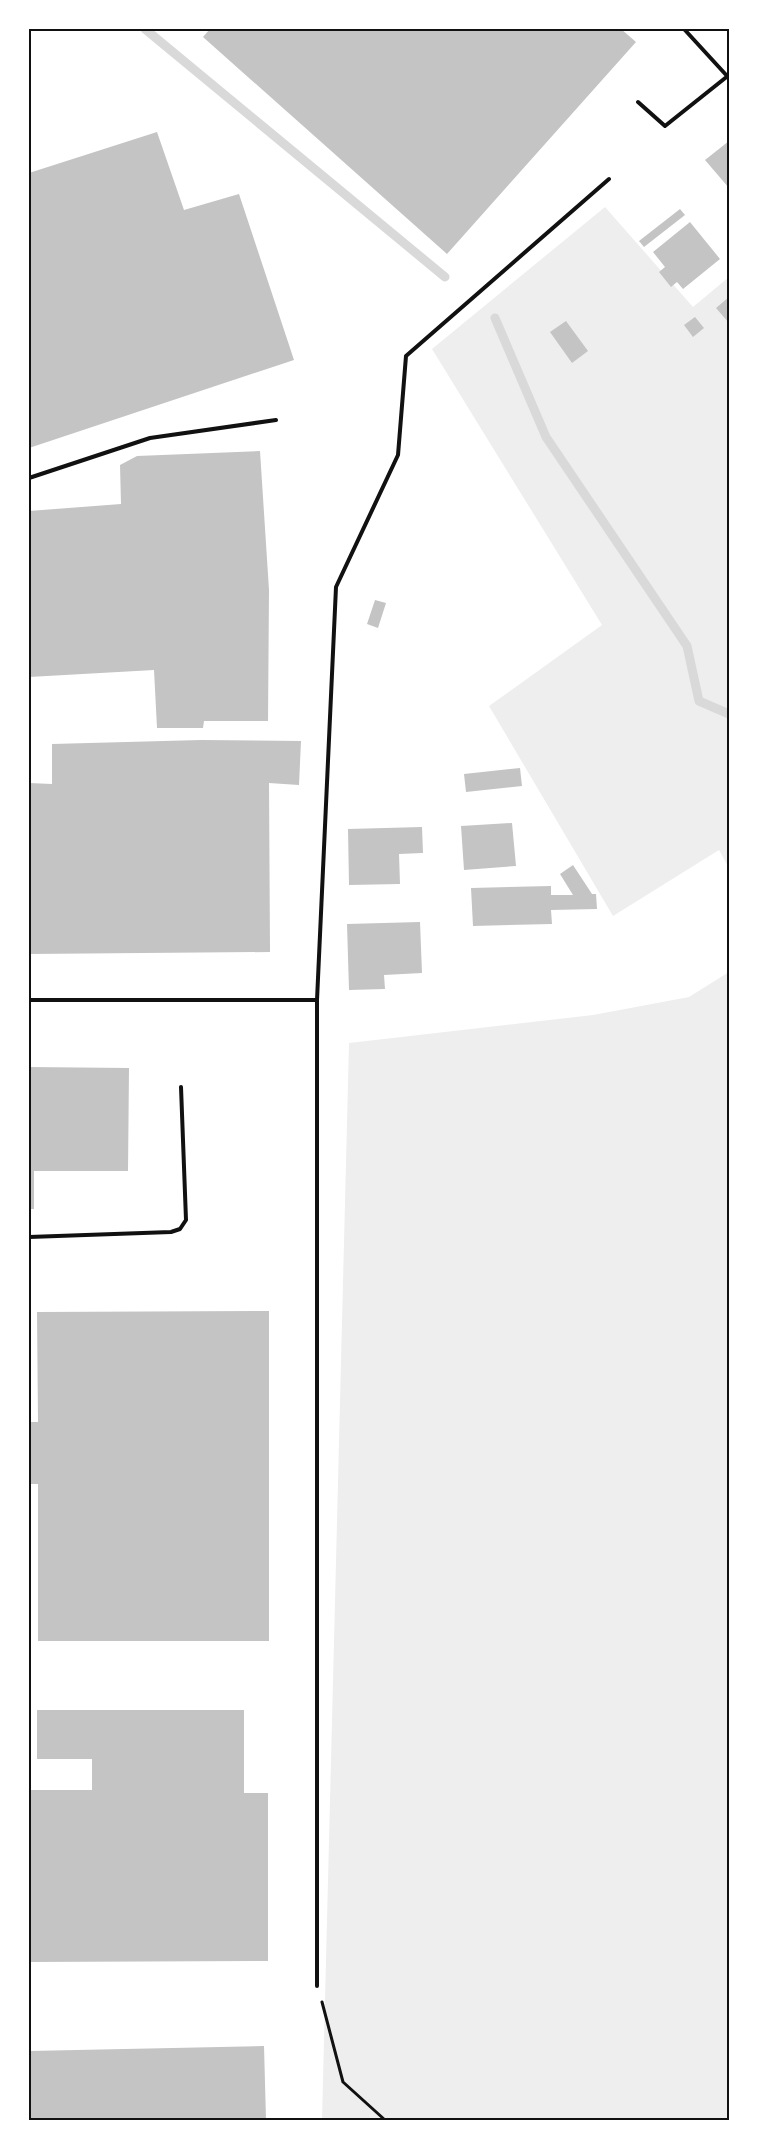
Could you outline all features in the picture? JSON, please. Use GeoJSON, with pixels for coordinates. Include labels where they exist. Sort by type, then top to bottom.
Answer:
{"type":"FeatureCollection","features":[{"type":"Feature","properties":{"kind":"lane"},"geometry":{"type":"LineString","coordinates":[[638,102],[665,126],[728,76],[684,29]]}},
{"type":"Feature","properties":{"kind":"lane"},"geometry":{"type":"LineString","coordinates":[[317,1986],[317,1000],[336,587],[398,455],[406,356],[609,179]]}},
{"type":"Feature","properties":{"kind":"lane"},"geometry":{"type":"LineString","coordinates":[[29,478],[150,438],[276,420]]}},
{"type":"Feature","properties":{"kind":"lane"},"geometry":{"type":"LineString","coordinates":[[29,1000],[317,1000]]}},
{"type":"Feature","properties":{"kind":"lane"},"geometry":{"type":"LineString","coordinates":[[29,1237],[170,1232],[180,1229],[186,1220],[181,1087]]}},
{"type":"Feature","properties":{"kind":"path"},"geometry":{"type":"LineString","coordinates":[[317,1986],[343,2082],[385,2120]]}},
{"type":"Feature","properties":{"kind":"shaded area"},"geometry":{"type":"Polygon","coordinates":[[[605,207],[693,307],[729,277],[729,868],[719,850],[613,916],[489,706],[602,625],[432,349],[605,207]]]}},
{"type":"Feature","properties":{"kind":"shaded area"},"geometry":{"type":"Polygon","coordinates":[[[729,972],[729,2120],[322,2120],[349,1043],[593,1015],[689,997],[729,972]]]}},
{"type":"Feature","properties":{"kind":"building"},"geometry":{"type":"Polygon","coordinates":[[[210,29],[621,29],[636,42],[447,254],[203,37],[210,29]]]}},
{"type":"Feature","properties":{"kind":"building"},"geometry":{"type":"Polygon","coordinates":[[[157,132],[184,210],[239,194],[294,360],[29,448],[29,173],[157,132]]]}},
{"type":"Feature","properties":{"kind":"building"},"geometry":{"type":"Polygon","coordinates":[[[729,141],[729,188],[705,160],[729,141]]]}},
{"type":"Feature","properties":{"kind":"building"},"geometry":{"type":"Polygon","coordinates":[[[680,209],[685,215],[644,247],[639,241],[680,209]]]}},
{"type":"Feature","properties":{"kind":"building"},"geometry":{"type":"Polygon","coordinates":[[[690,222],[720,259],[683,289],[677,282],[671,287],[659,272],[665,267],[653,252],[690,222]]]}},
{"type":"Feature","properties":{"kind":"building"},"geometry":{"type":"Polygon","coordinates":[[[729,297],[729,323],[716,308],[729,297]]]}},
{"type":"Feature","properties":{"kind":"building"},"geometry":{"type":"Polygon","coordinates":[[[695,317],[704,328],[693,337],[684,325],[695,317]]]}},
{"type":"Feature","properties":{"kind":"building"},"geometry":{"type":"Polygon","coordinates":[[[566,321],[588,351],[572,363],[550,332],[566,321]]]}},
{"type":"Feature","properties":{"kind":"building"},"geometry":{"type":"Polygon","coordinates":[[[260,451],[269,590],[268,721],[204,721],[203,728],[157,728],[154,670],[29,677],[29,511],[121,504],[120,465],[137,456],[260,451]]]}},
{"type":"Feature","properties":{"kind":"building"},"geometry":{"type":"Polygon","coordinates":[[[375,600],[386,603],[378,628],[367,624],[375,600]]]}},
{"type":"Feature","properties":{"kind":"building"},"geometry":{"type":"Polygon","coordinates":[[[201,740],[301,741],[299,785],[269,783],[270,952],[29,954],[29,783],[52,784],[52,744],[201,740]]]}},
{"type":"Feature","properties":{"kind":"building"},"geometry":{"type":"Polygon","coordinates":[[[520,768],[522,786],[466,792],[464,774],[520,768]]]}},
{"type":"Feature","properties":{"kind":"building"},"geometry":{"type":"Polygon","coordinates":[[[512,823],[516,866],[464,870],[461,826],[512,823]]]}},
{"type":"Feature","properties":{"kind":"building"},"geometry":{"type":"Polygon","coordinates":[[[422,827],[423,853],[399,854],[400,884],[349,885],[348,829],[422,827]]]}},
{"type":"Feature","properties":{"kind":"building"},"geometry":{"type":"Polygon","coordinates":[[[573,865],[592,894],[596,894],[597,909],[551,910],[552,924],[473,926],[471,888],[551,886],[551,895],[573,895],[560,874],[573,865]]]}},
{"type":"Feature","properties":{"kind":"building"},"geometry":{"type":"Polygon","coordinates":[[[420,922],[422,973],[384,975],[385,989],[349,990],[347,924],[420,922]]]}},
{"type":"Feature","properties":{"kind":"building"},"geometry":{"type":"Polygon","coordinates":[[[29,1067],[129,1068],[128,1171],[34,1171],[34,1209],[29,1209],[29,1067]]]}},
{"type":"Feature","properties":{"kind":"building"},"geometry":{"type":"Polygon","coordinates":[[[269,1311],[269,1641],[38,1641],[38,1484],[29,1484],[29,1422],[38,1422],[37,1312],[269,1311]]]}},
{"type":"Feature","properties":{"kind":"building"},"geometry":{"type":"Polygon","coordinates":[[[37,1710],[244,1710],[244,1793],[268,1793],[268,1961],[29,1962],[29,1790],[92,1790],[92,1759],[37,1759],[37,1710]]]}},
{"type":"Feature","properties":{"kind":"building"},"geometry":{"type":"Polygon","coordinates":[[[264,2046],[266,2120],[29,2120],[29,2051],[264,2046]]]}},
{"type":"Feature","properties":{"kind":"waterway"},"geometry":{"type":"LineString","coordinates":[[145,29],[445,277]]}},
{"type":"Feature","properties":{"kind":"waterway"},"geometry":{"type":"LineString","coordinates":[[495,318],[546,437],[687,646],[699,701],[729,714]]}}]}
